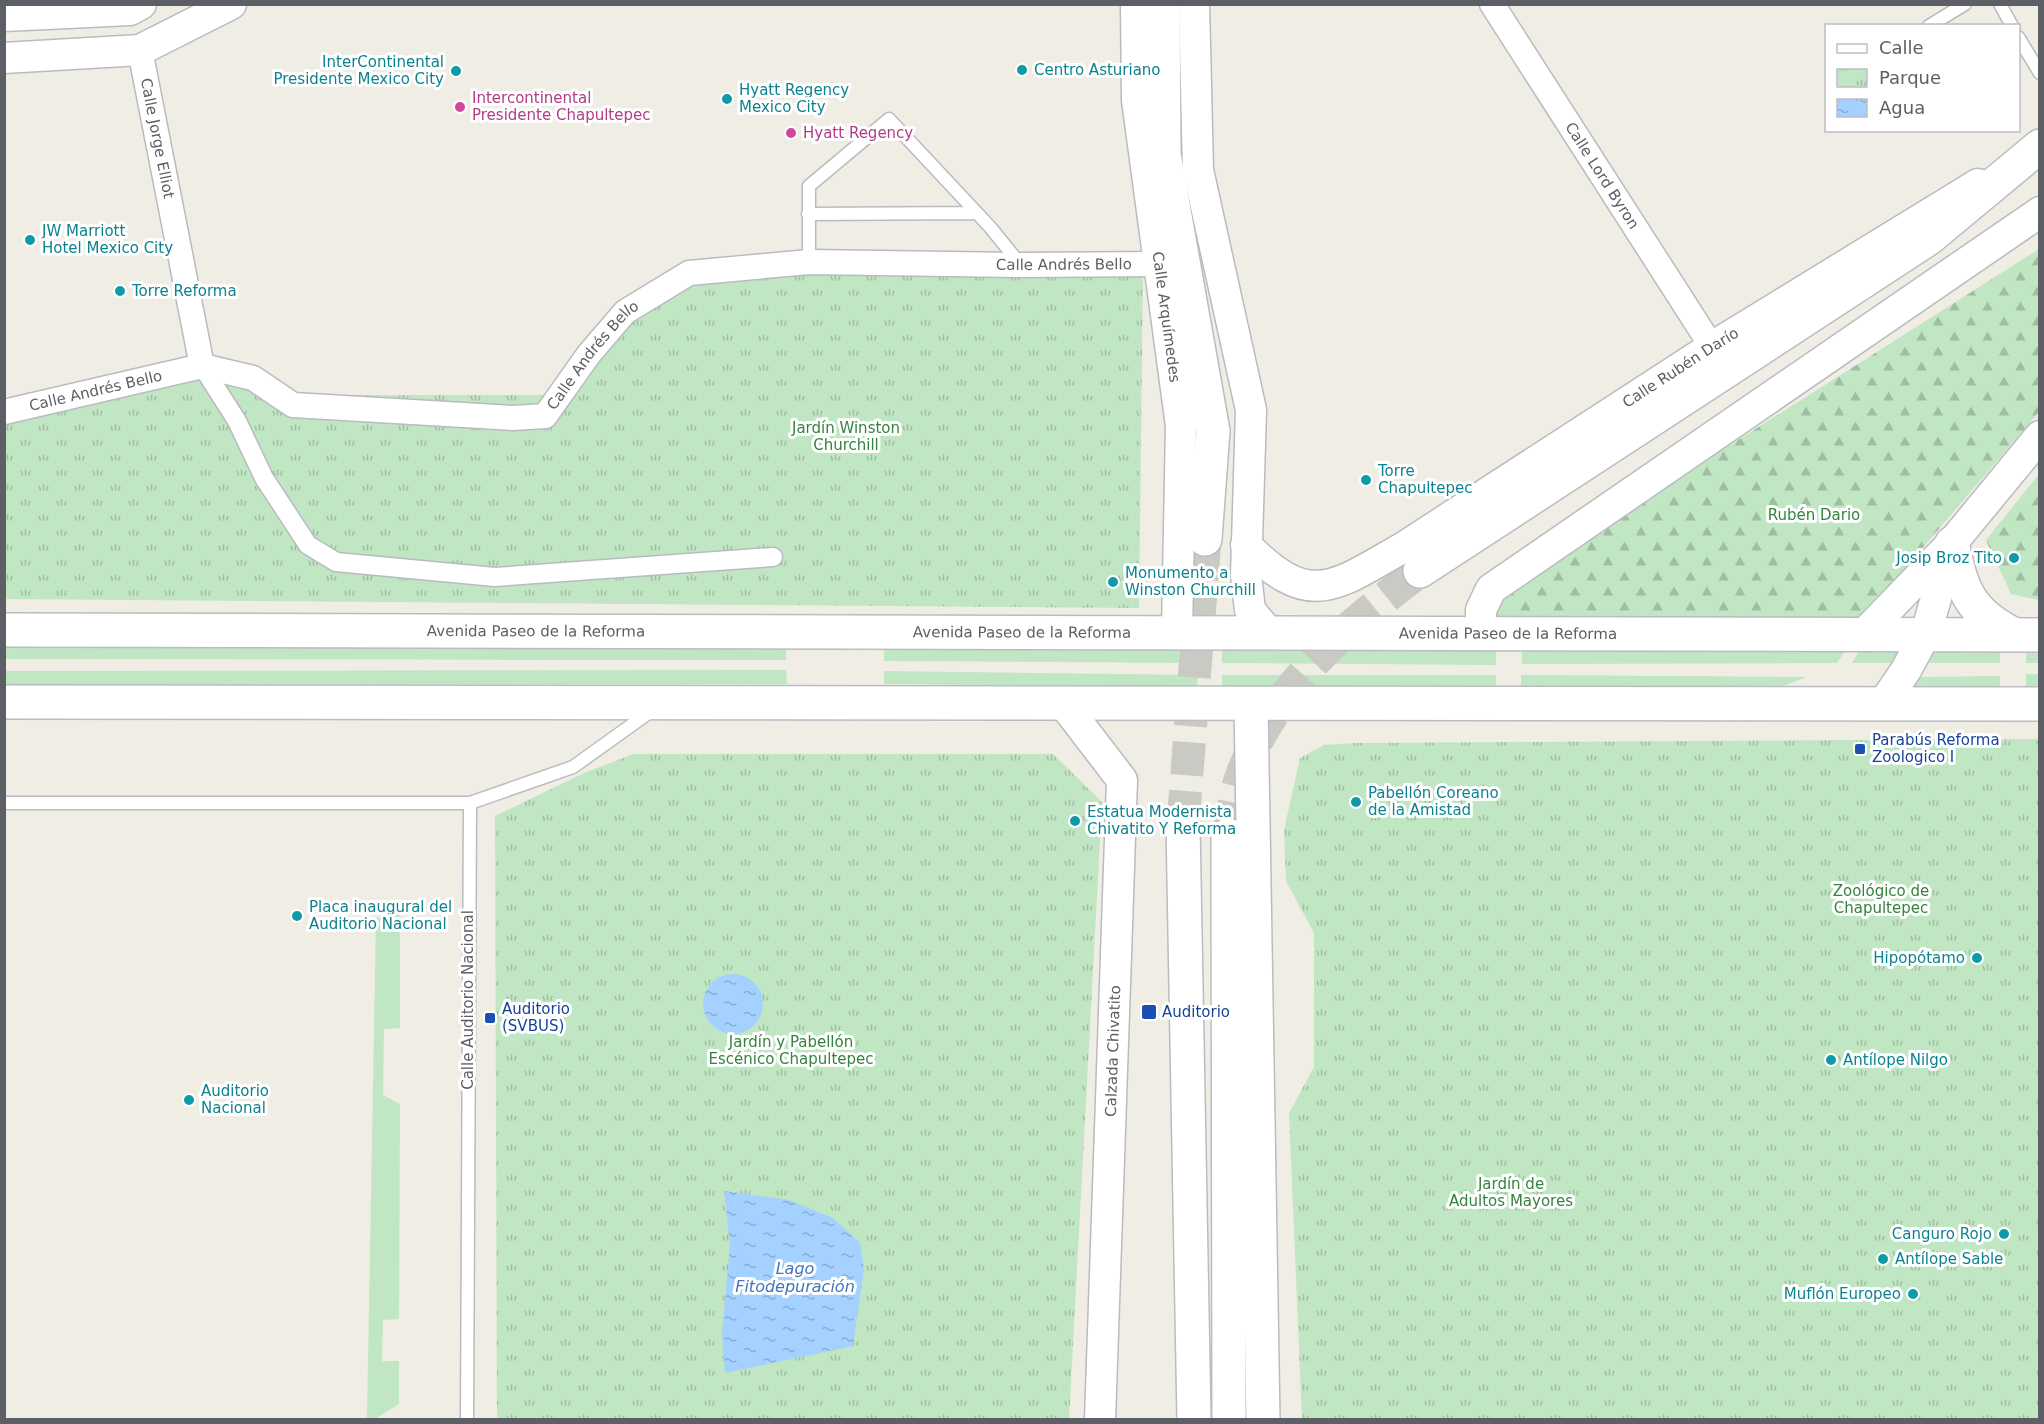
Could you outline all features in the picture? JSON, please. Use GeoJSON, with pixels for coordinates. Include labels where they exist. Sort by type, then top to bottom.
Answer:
{"type":"FeatureCollection","features":[{"type":"Feature","properties":{"kind":"main road","name":"Calle Arquímedes"},"geometry":{"type":"LineString","coordinates":[[1163,4],[1164,154],[1213,431],[1205,539]]}},
{"type":"Feature","properties":{"kind":"main road"},"geometry":{"type":"LineString","coordinates":[[1420,571],[1928,239],[2040,146]]}},
{"type":"Feature","properties":{"kind":"main road"},"geometry":{"type":"LineString","coordinates":[[1952,543],[1959,576],[1971,601],[1989,622],[2026,635]]}},
{"type":"Feature","properties":{"kind":"main road","name":"Avenida Paseo de la Reforma"},"geometry":{"type":"LineString","coordinates":[[4,630],[1177,631],[2026,635]]}},
{"type":"Feature","properties":{"kind":"main road"},"geometry":{"type":"LineString","coordinates":[[4,702],[2040,704]]}},
{"type":"Feature","properties":{"kind":"main road"},"geometry":{"type":"LineString","coordinates":[[1251,704],[1263,1419]]}},
{"type":"Feature","properties":{"kind":"main road"},"geometry":{"type":"LineString","coordinates":[[1183,824],[1194,1419]]}},
{"type":"Feature","properties":{"kind":"main road"},"geometry":{"type":"LineString","coordinates":[[1228,835],[1229,1419]]}},
{"type":"Feature","properties":{"kind":"street"},"geometry":{"type":"LineString","coordinates":[[4,16],[130,10],[141,4]]}},
{"type":"Feature","properties":{"kind":"street"},"geometry":{"type":"LineString","coordinates":[[4,58],[140,50],[231,4]]}},
{"type":"Feature","properties":{"kind":"street","name":"Calle Arquímedes"},"geometry":{"type":"LineString","coordinates":[[1136,4],[1137,100],[1181,426],[1177,631]]}},
{"type":"Feature","properties":{"kind":"street"},"geometry":{"type":"LineString","coordinates":[[1194,4],[1198,170],[1251,410],[1246,575],[1250,610],[1268,632]]}},
{"type":"Feature","properties":{"kind":"street","name":"Calle Lord Byron"},"geometry":{"type":"LineString","coordinates":[[1492,4],[1712,347]]}},
{"type":"Feature","properties":{"kind":"street","name":"Calle Jorge Elliot"},"geometry":{"type":"LineString","coordinates":[[140,50],[202,366]]}},
{"type":"Feature","properties":{"kind":"street","name":"Calle Rubén Darío"},"geometry":{"type":"LineString","coordinates":[[1246,545],[1268,568],[1296,584],[1321,587],[1359,573],[1404,547],[1712,347],[2040,146]]}},
{"type":"Feature","properties":{"kind":"street"},"geometry":{"type":"LineString","coordinates":[[1481,633],[1481,610],[1491,589],[2040,212]]}},
{"type":"Feature","properties":{"kind":"street","name":"Calle Andrés Bello"},"geometry":{"type":"LineString","coordinates":[[4,412],[202,366],[253,378],[293,405],[513,418],[545,416],[589,354],[625,312],[689,273],[809,262],[1159,264]]}},
{"type":"Feature","properties":{"kind":"street"},"geometry":{"type":"LineString","coordinates":[[202,366],[237,421],[264,478],[308,545],[336,562],[495,577],[773,557]]}},
{"type":"Feature","properties":{"kind":"street"},"geometry":{"type":"LineString","coordinates":[[1864,634],[1952,543],[2040,435]]}},
{"type":"Feature","properties":{"kind":"street"},"geometry":{"type":"LineString","coordinates":[[1883,704],[1906,670],[1926,633],[1952,543]]}},
{"type":"Feature","properties":{"kind":"street","name":"Calzada Chivatito"},"geometry":{"type":"LineString","coordinates":[[1063,702],[1122,780],[1100,1419]]}},
{"type":"Feature","properties":{"kind":"lane"},"geometry":{"type":"LineString","coordinates":[[1932,24],[1965,4]]}},
{"type":"Feature","properties":{"kind":"lane"},"geometry":{"type":"LineString","coordinates":[[2000,4],[2011,24]]}},
{"type":"Feature","properties":{"kind":"lane"},"geometry":{"type":"LineString","coordinates":[[2020,39],[2040,73]]}},
{"type":"Feature","properties":{"kind":"lane"},"geometry":{"type":"LineString","coordinates":[[809,262],[809,186],[889,119],[977,213],[1021,265]]}},
{"type":"Feature","properties":{"kind":"lane"},"geometry":{"type":"LineString","coordinates":[[808,214],[977,213]]}},
{"type":"Feature","properties":{"kind":"lane"},"geometry":{"type":"LineString","coordinates":[[4,803],[470,803],[573,767],[666,701]]}},
{"type":"Feature","properties":{"kind":"lane","name":"Calle Auditorio Nacional"},"geometry":{"type":"LineString","coordinates":[[467,1419],[470,803]]}},
{"type":"Feature","properties":{"kind":"green space","name":"Rubén Dario"},"geometry":{"type":"Polygon","coordinates":[[[2039,249],[2039,412],[1908,565],[1869,619],[1499,627],[1493,605],[1508,586],[2039,249]]]}},
{"type":"Feature","properties":{"kind":"green space","name":"Jardín Winston Churchill"},"geometry":{"type":"Polygon","coordinates":[[[1143,268],[1139,608],[5,599],[5,420],[251,369],[297,395],[548,395],[688,276],[1143,268]]]}},
{"type":"Feature","properties":{"kind":"green space"},"geometry":{"type":"Polygon","coordinates":[[[2039,474],[2039,600],[2011,594],[1986,540],[2039,474]]]}},
{"type":"Feature","properties":{"kind":"green space"},"geometry":{"type":"Polygon","coordinates":[[[5,646],[786,648],[786,660],[5,659],[5,646]]]}},
{"type":"Feature","properties":{"kind":"green space"},"geometry":{"type":"Polygon","coordinates":[[[884,647],[1198,649],[1197,663],[884,661],[884,647]]]}},
{"type":"Feature","properties":{"kind":"green space"},"geometry":{"type":"Polygon","coordinates":[[[1222,650],[1496,651],[1496,665],[1222,663],[1222,650]]]}},
{"type":"Feature","properties":{"kind":"green space"},"geometry":{"type":"Polygon","coordinates":[[[2000,650],[2000,663],[1923,663],[1931,651],[2000,650]]]}},
{"type":"Feature","properties":{"kind":"green space"},"geometry":{"type":"Polygon","coordinates":[[[2026,650],[2039,650],[2039,663],[2026,663],[2026,650]]]}},
{"type":"Feature","properties":{"kind":"green space"},"geometry":{"type":"Polygon","coordinates":[[[1522,651],[1845,651],[1837,663],[1522,664],[1522,651]]]}},
{"type":"Feature","properties":{"kind":"green space"},"geometry":{"type":"Polygon","coordinates":[[[1859,651],[1905,651],[1897,663],[1852,663],[1859,651]]]}},
{"type":"Feature","properties":{"kind":"green space"},"geometry":{"type":"Polygon","coordinates":[[[786,670],[787,684],[4,685],[5,671],[786,670]]]}},
{"type":"Feature","properties":{"kind":"green space"},"geometry":{"type":"Polygon","coordinates":[[[884,671],[1198,675],[1197,687],[884,684],[884,671]]]}},
{"type":"Feature","properties":{"kind":"green space"},"geometry":{"type":"Polygon","coordinates":[[[2026,674],[2039,674],[2039,688],[2026,688],[2026,674]]]}},
{"type":"Feature","properties":{"kind":"green space"},"geometry":{"type":"Polygon","coordinates":[[[1222,675],[1496,675],[1496,688],[1222,687],[1222,675]]]}},
{"type":"Feature","properties":{"kind":"green space"},"geometry":{"type":"Polygon","coordinates":[[[1521,675],[1807,677],[1777,688],[1521,688],[1521,675]]]}},
{"type":"Feature","properties":{"kind":"green space"},"geometry":{"type":"Polygon","coordinates":[[[2000,676],[2000,689],[1903,690],[1914,677],[2000,676]]]}},
{"type":"Feature","properties":{"kind":"green space"},"geometry":{"type":"Polygon","coordinates":[[[2039,739],[2039,1419],[1302,1419],[1289,1113],[1314,1067],[1314,933],[1286,881],[1284,830],[1300,758],[1324,745],[1355,743],[2039,739]]]}},
{"type":"Feature","properties":{"kind":"green space","name":"Jardín y Pabellón Escénico Chapultepec"},"geometry":{"type":"Polygon","coordinates":[[[634,754],[1053,754],[1102,802],[1069,1419],[497,1419],[495,816],[584,773],[634,754]]]}},
{"type":"Feature","properties":{"kind":"green space"},"geometry":{"type":"Polygon","coordinates":[[[400,913],[400,1028],[384,1029],[383,1095],[400,1104],[399,1319],[383,1320],[382,1361],[399,1361],[399,1404],[375,1419],[367,1419],[376,918],[400,913]]]}},
{"type":"Feature","properties":{"kind":"water"},"geometry":{"type":"Polygon","coordinates":[[[733,974],[750,979],[758,987],[763,1004],[758,1021],[750,1029],[733,1034],[716,1029],[708,1021],[703,1004],[708,987],[716,979],[733,974]]]}},
{"type":"Feature","properties":{"kind":"water","name":"Lago Fitodepuración"},"geometry":{"type":"Polygon","coordinates":[[[724,1191],[789,1200],[833,1218],[860,1243],[864,1269],[853,1346],[725,1373],[722,1334],[730,1245],[724,1191]]]}},
{"type":"Feature","properties":{"kind":"tunnel"},"geometry":{"type":"LineString","coordinates":[[1183,824],[1205,539]]}},
{"type":"Feature","properties":{"kind":"tunnel"},"geometry":{"type":"LineString","coordinates":[[1228,835],[1240,779],[1274,711],[1317,659],[1341,635],[1420,571]]}},
{"type":"Feature","properties":{"kind":"place","name":"Centro Asturiano"},"geometry":{"type":"Point","coordinates":[1022,70]}},
{"type":"Feature","properties":{"kind":"place","name":"InterContinental Presidente Mexico City"},"geometry":{"type":"Point","coordinates":[456,71]}},
{"type":"Feature","properties":{"kind":"place","name":"Hyatt Regency Mexico City"},"geometry":{"type":"Point","coordinates":[727,99]}},
{"type":"Feature","properties":{"kind":"place","name":"Intercontinental Presidente Chapultepec"},"geometry":{"type":"Point","coordinates":[460,107]}},
{"type":"Feature","properties":{"kind":"place","name":"Hyatt Regency"},"geometry":{"type":"Point","coordinates":[791,133]}},
{"type":"Feature","properties":{"kind":"place","name":"JW Marriott Hotel Mexico City"},"geometry":{"type":"Point","coordinates":[30,240]}},
{"type":"Feature","properties":{"kind":"place","name":"Torre Reforma"},"geometry":{"type":"Point","coordinates":[120,291]}},
{"type":"Feature","properties":{"kind":"place","name":"Torre Chapultepec"},"geometry":{"type":"Point","coordinates":[1366,480]}},
{"type":"Feature","properties":{"kind":"place","name":"Josip Broz Tito"},"geometry":{"type":"Point","coordinates":[2014,558]}},
{"type":"Feature","properties":{"kind":"place","name":"Monumento a Winston Churchill"},"geometry":{"type":"Point","coordinates":[1113,582]}},
{"type":"Feature","properties":{"kind":"place","name":"Parabús Reforma Zoologico I"},"geometry":{"type":"Point","coordinates":[1860,749]}},
{"type":"Feature","properties":{"kind":"place","name":"Pabellón Coreano de la Amistad"},"geometry":{"type":"Point","coordinates":[1356,802]}},
{"type":"Feature","properties":{"kind":"place","name":"Estatua Modernista Chivatito Y Reforma"},"geometry":{"type":"Point","coordinates":[1075,821]}},
{"type":"Feature","properties":{"kind":"place","name":"Placa inaugural del Auditorio Nacional"},"geometry":{"type":"Point","coordinates":[297,916]}},
{"type":"Feature","properties":{"kind":"place","name":"Hipopótamo"},"geometry":{"type":"Point","coordinates":[1977,958]}},
{"type":"Feature","properties":{"kind":"place","name":"Auditorio"},"geometry":{"type":"Point","coordinates":[1149,1012]}},
{"type":"Feature","properties":{"kind":"place","name":"Auditorio (SVBUS)"},"geometry":{"type":"Point","coordinates":[490,1018]}},
{"type":"Feature","properties":{"kind":"place","name":"Antílope Nilgo"},"geometry":{"type":"Point","coordinates":[1831,1060]}},
{"type":"Feature","properties":{"kind":"place","name":"Auditorio Nacional"},"geometry":{"type":"Point","coordinates":[189,1100]}},
{"type":"Feature","properties":{"kind":"place","name":"Canguro Rojo"},"geometry":{"type":"Point","coordinates":[2004,1234]}},
{"type":"Feature","properties":{"kind":"place","name":"Antílope Sable"},"geometry":{"type":"Point","coordinates":[1883,1259]}},
{"type":"Feature","properties":{"kind":"place","name":"Muflón Europeo"},"geometry":{"type":"Point","coordinates":[1913,1294]}},
{"type":"Feature","properties":{"kind":"park label","name":"Zoológico de Chapultepec"},"geometry":{"type":"Point","coordinates":[1881,900]}},
{"type":"Feature","properties":{"kind":"park label","name":"Jardín de Adultos Mayores"},"geometry":{"type":"Point","coordinates":[1511,1192]}}]}
